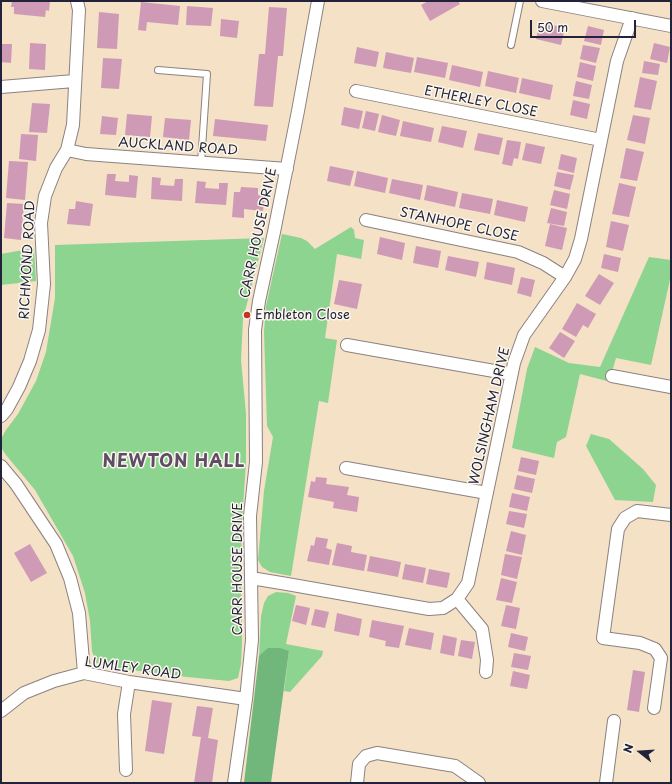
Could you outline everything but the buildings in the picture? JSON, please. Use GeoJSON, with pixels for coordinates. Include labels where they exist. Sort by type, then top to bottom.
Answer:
{"type":"FeatureCollection","features":[{"type":"Feature","properties":{"kind":"street","name":"RICHMOND ROAD"},"geometry":{"type":"LineString","coordinates":[[1,416],[7,409],[19,387],[30,361],[39,330],[44,284],[42,223],[45,196],[56,168],[67,150],[73,125],[74,81],[79,10],[77,1]]}},
{"type":"Feature","properties":{"kind":"street","name":"CARR HOUSE DRIVE"},"geometry":{"type":"LineString","coordinates":[[234,783],[246,699],[252,640],[250,516],[256,462],[254,330],[287,169],[318,1]]}},
{"type":"Feature","properties":{"kind":"street"},"geometry":{"type":"LineString","coordinates":[[542,1],[570,4],[671,26]]}},
{"type":"Feature","properties":{"kind":"street","name":"WOLSINGHAM DRIVE"},"geometry":{"type":"LineString","coordinates":[[251,578],[429,609],[443,608],[457,599],[468,583],[511,374],[524,335],[565,277],[575,259],[581,239],[617,61],[632,18]]}},
{"type":"Feature","properties":{"kind":"street"},"geometry":{"type":"LineString","coordinates":[[1,87],[74,81]]}},
{"type":"Feature","properties":{"kind":"street","name":"ETHERLEY CLOSE"},"geometry":{"type":"LineString","coordinates":[[356,91],[601,140]]}},
{"type":"Feature","properties":{"kind":"street","name":"AUCKLAND ROAD"},"geometry":{"type":"LineString","coordinates":[[67,150],[86,154],[287,169]]}},
{"type":"Feature","properties":{"kind":"street","name":"STANHOPE CLOSE"},"geometry":{"type":"LineString","coordinates":[[366,220],[518,252],[543,263],[565,277]]}},
{"type":"Feature","properties":{"kind":"street"},"geometry":{"type":"LineString","coordinates":[[347,345],[511,374]]}},
{"type":"Feature","properties":{"kind":"street"},"geometry":{"type":"LineString","coordinates":[[612,376],[671,387]]}},
{"type":"Feature","properties":{"kind":"street"},"geometry":{"type":"LineString","coordinates":[[1,466],[16,484],[56,544],[70,578],[79,613],[84,674]]}},
{"type":"Feature","properties":{"kind":"street"},"geometry":{"type":"LineString","coordinates":[[346,468],[487,493]]}},
{"type":"Feature","properties":{"kind":"street"},"geometry":{"type":"LineString","coordinates":[[654,708],[660,658],[655,649],[640,643],[603,638],[618,529],[625,518],[637,511],[671,515]]}},
{"type":"Feature","properties":{"kind":"street"},"geometry":{"type":"LineString","coordinates":[[457,599],[482,629],[487,660],[486,672]]}},
{"type":"Feature","properties":{"kind":"street","name":"LUMLEY ROAD"},"geometry":{"type":"LineString","coordinates":[[1,711],[24,693],[54,681],[84,674],[246,699]]}},
{"type":"Feature","properties":{"kind":"street"},"geometry":{"type":"LineString","coordinates":[[126,770],[124,714],[128,682]]}},
{"type":"Feature","properties":{"kind":"street"},"geometry":{"type":"LineString","coordinates":[[606,783],[614,721]]}},
{"type":"Feature","properties":{"kind":"street"},"geometry":{"type":"LineString","coordinates":[[357,783],[359,764],[366,756],[377,753],[455,766],[479,783]]}},
{"type":"Feature","properties":{"kind":"lane"},"geometry":{"type":"LineString","coordinates":[[511,45],[520,1]]}},
{"type":"Feature","properties":{"kind":"lane"},"geometry":{"type":"LineString","coordinates":[[158,70],[208,74],[201,163]]}},
{"type":"Feature","properties":{"kind":"green space"},"geometry":{"type":"Polygon","coordinates":[[[351,227],[354,230],[355,238],[364,240],[361,259],[337,254],[325,338],[337,340],[328,403],[319,401],[291,576],[270,572],[262,567],[258,560],[264,491],[273,437],[267,426],[264,332],[266,306],[282,234],[301,238],[307,241],[315,249],[351,227]]]}},
{"type":"Feature","properties":{"kind":"green space"},"geometry":{"type":"Polygon","coordinates":[[[264,238],[243,319],[241,360],[246,414],[246,462],[242,522],[242,644],[241,664],[238,678],[229,681],[187,677],[116,668],[96,663],[92,651],[90,621],[85,593],[73,556],[35,490],[6,455],[1,444],[1,439],[6,430],[18,414],[36,381],[46,352],[55,298],[55,245],[264,238]]]}},
{"type":"Feature","properties":{"kind":"green space"},"geometry":{"type":"Polygon","coordinates":[[[34,248],[36,281],[1,285],[1,254],[34,248]]]}},
{"type":"Feature","properties":{"kind":"green space"},"geometry":{"type":"Polygon","coordinates":[[[649,257],[671,260],[671,275],[651,365],[616,358],[612,372],[607,381],[580,374],[566,437],[557,442],[554,458],[512,448],[527,369],[535,347],[569,363],[600,367],[649,257]]]}},
{"type":"Feature","properties":{"kind":"green space"},"geometry":{"type":"Polygon","coordinates":[[[591,434],[609,439],[643,469],[656,485],[653,502],[615,500],[586,446],[591,434]]]}},
{"type":"Feature","properties":{"kind":"green space"},"geometry":{"type":"Polygon","coordinates":[[[276,592],[288,593],[296,596],[286,644],[323,651],[322,656],[290,692],[284,691],[289,651],[259,656],[261,616],[264,603],[268,596],[276,592]]]}},
{"type":"Feature","properties":{"kind":"green space"},"geometry":{"type":"Polygon","coordinates":[[[268,648],[280,648],[289,651],[271,783],[244,783],[259,656],[268,648]]]}},
{"type":"Feature","properties":{"kind":"place","name":"Embleton Close"},"geometry":{"type":"Point","coordinates":[247,315]}},
{"type":"Feature","properties":{"kind":"district","name":"NEWTON HALL"},"geometry":{"type":"Point","coordinates":[174,462]}}]}
